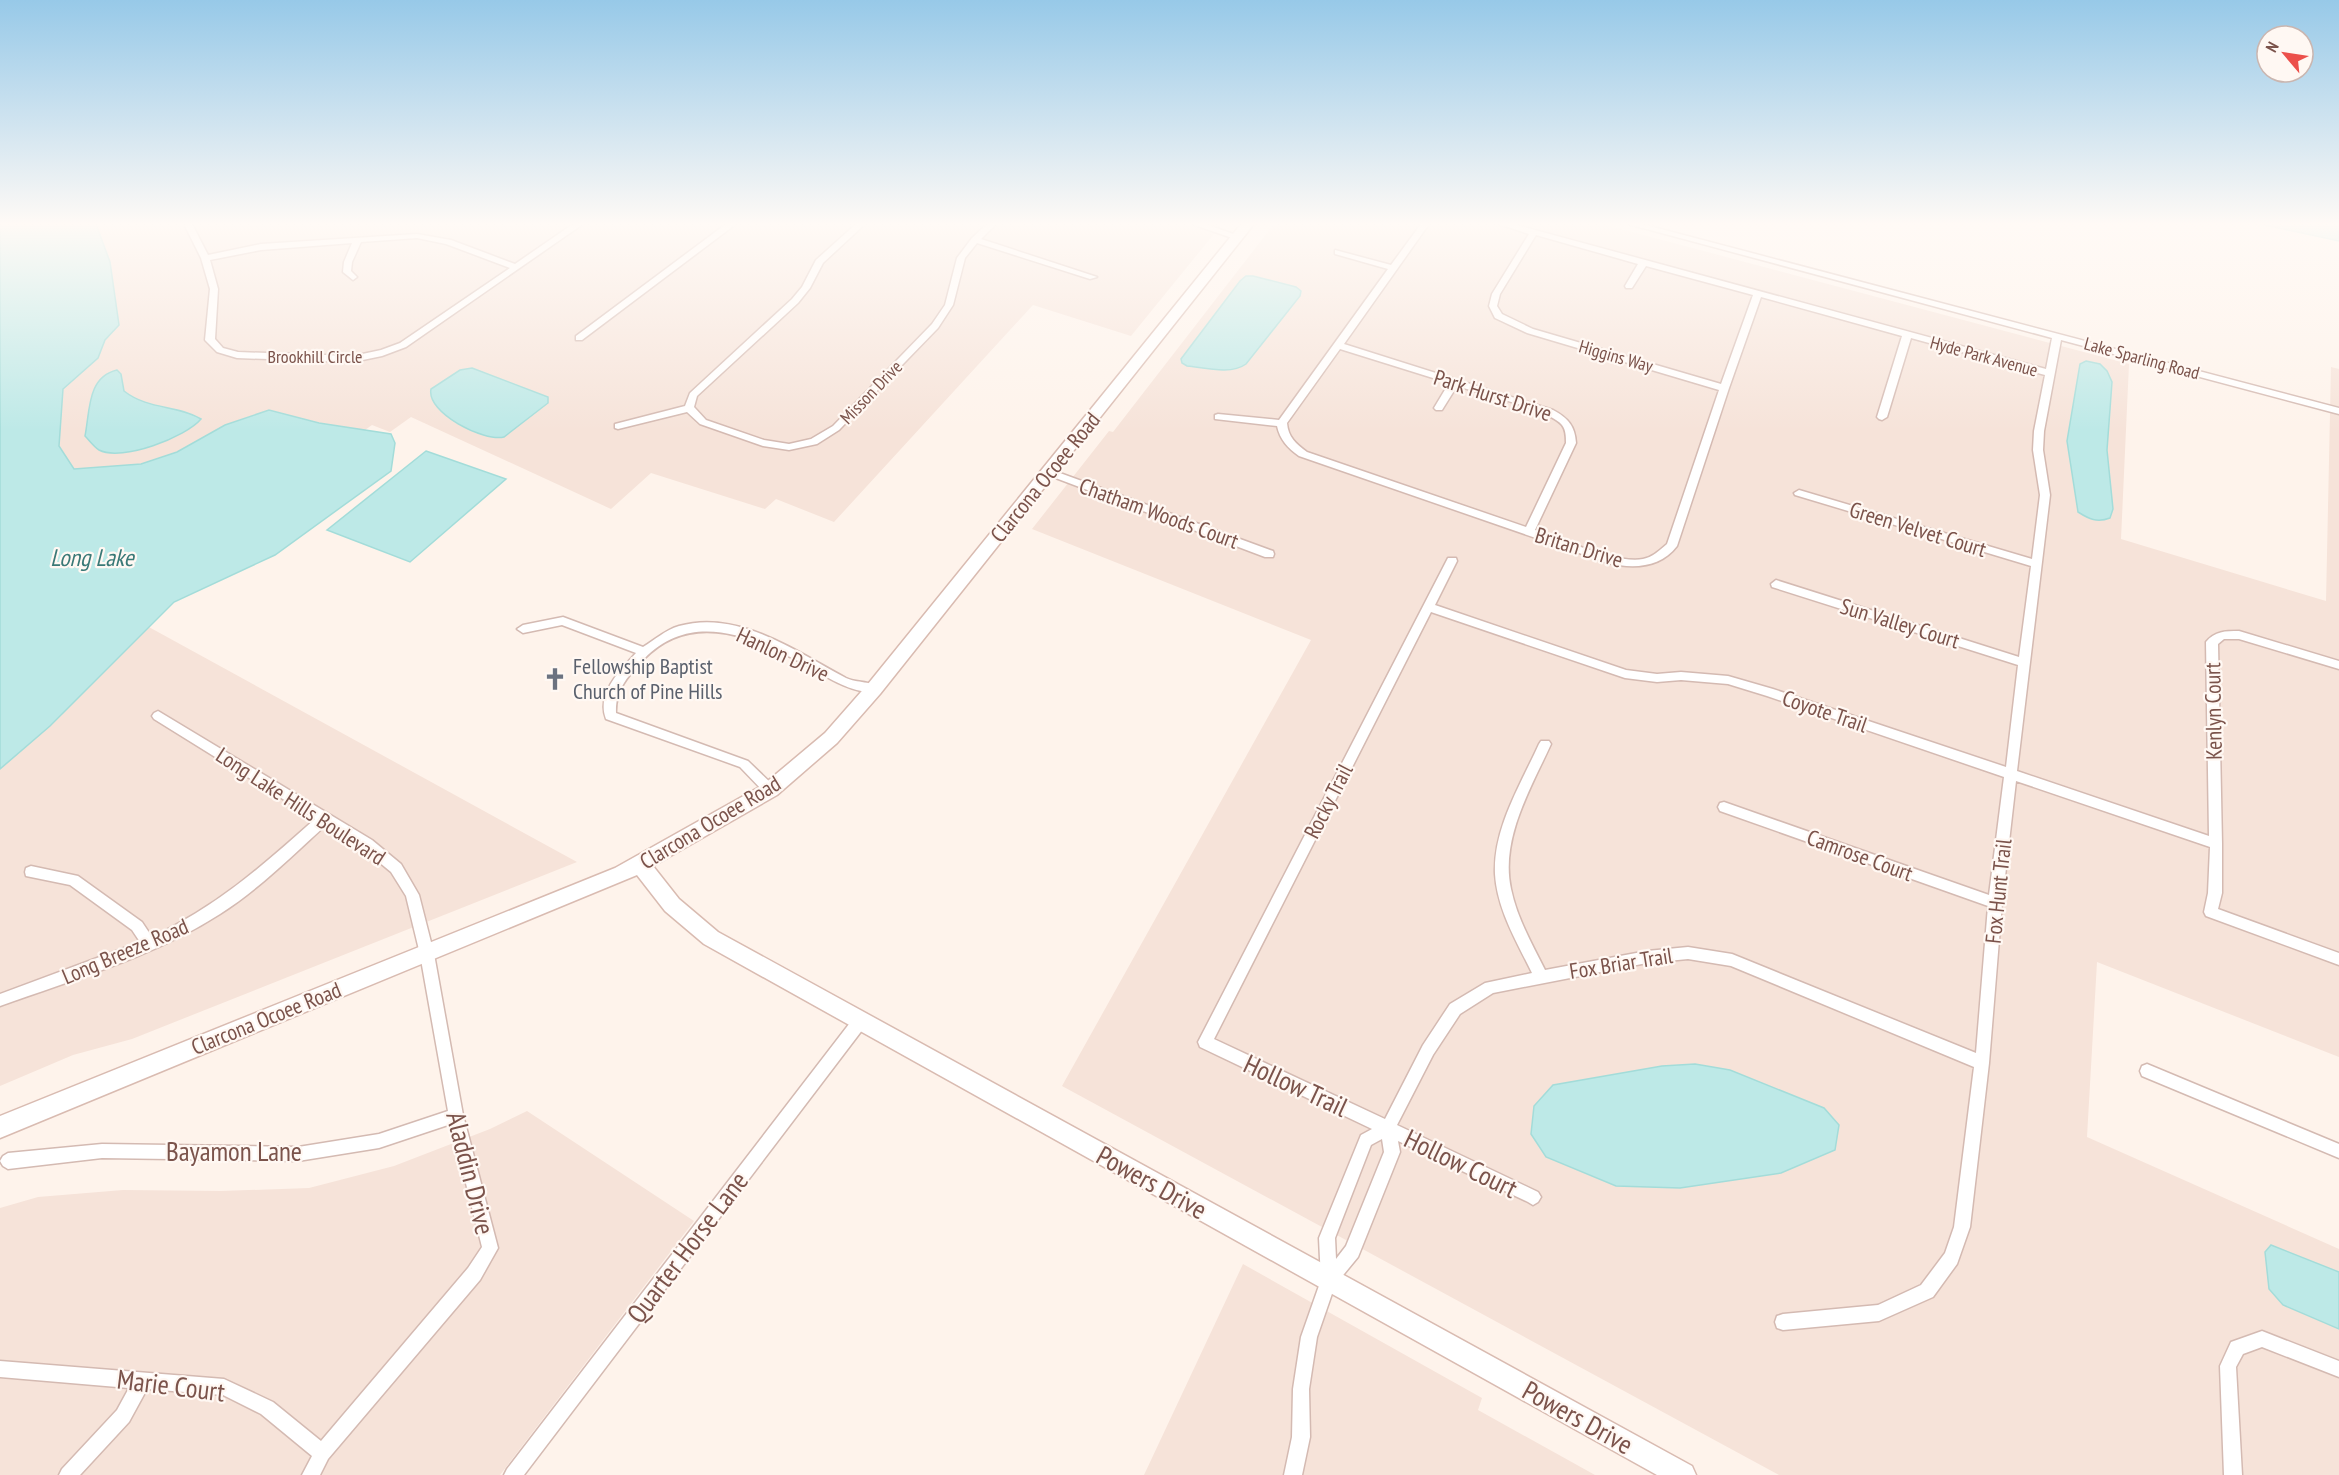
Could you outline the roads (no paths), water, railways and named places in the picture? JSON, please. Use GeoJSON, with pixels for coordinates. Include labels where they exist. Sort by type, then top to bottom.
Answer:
{"type":"FeatureCollection","features":[{"type":"Feature","properties":{"kind":"street","name":"Brookhill Circle"},"geometry":{"type":"LineString","coordinates":[[214,293],[210,340],[220,350],[237,355],[369,358],[389,352],[477,293]]}},
{"type":"Feature","properties":{"kind":"street"},"geometry":{"type":"LineString","coordinates":[[579,338],[640,293]]}},
{"type":"Feature","properties":{"kind":"street"},"geometry":{"type":"LineString","coordinates":[[618,426],[689,408],[693,395],[802,293]]}},
{"type":"Feature","properties":{"kind":"street","name":"Misson Drive"},"geometry":{"type":"LineString","coordinates":[[689,408],[703,422],[763,443],[789,447],[814,442],[836,428],[935,326],[949,305],[952,293]]}},
{"type":"Feature","properties":{"kind":"street","name":"Clarcona Ocoee Road"},"geometry":{"type":"LineString","coordinates":[[0,1127],[427,954],[641,864],[770,790],[831,738],[874,689],[1193,293]]}},
{"type":"Feature","properties":{"kind":"street"},"geometry":{"type":"LineString","coordinates":[[1218,417],[1282,423],[1375,293]]}},
{"type":"Feature","properties":{"kind":"street","name":"Higgins Way"},"geometry":{"type":"LineString","coordinates":[[1497,293],[1493,306],[1498,316],[1530,331],[1724,388]]}},
{"type":"Feature","properties":{"kind":"street","name":"Hyde Park Avenue"},"geometry":{"type":"LineString","coordinates":[[1754,293],[2049,374]]}},
{"type":"Feature","properties":{"kind":"street","name":"Lake Sparling Road"},"geometry":{"type":"LineString","coordinates":[[1893,293],[2339,411]]}},
{"type":"Feature","properties":{"kind":"street","name":"Britan Drive"},"geometry":{"type":"LineString","coordinates":[[1282,423],[1282,432],[1288,442],[1303,454],[1612,560],[1638,564],[1660,558],[1672,546],[1724,388],[1758,294]]}},
{"type":"Feature","properties":{"kind":"street"},"geometry":{"type":"LineString","coordinates":[[1882,417],[1907,335]]}},
{"type":"Feature","properties":{"kind":"street","name":"Fox Hunt Trail"},"geometry":{"type":"LineString","coordinates":[[1783,1322],[1879,1313],[1927,1291],[1951,1258],[1962,1227],[1982,1063],[1995,903],[2044,495],[2038,450],[2039,431],[2057,336]]}},
{"type":"Feature","properties":{"kind":"street","name":"Park Hurst Drive"},"geometry":{"type":"LineString","coordinates":[[1338,345],[1550,412],[1564,419],[1571,430],[1571,443],[1529,532]]}},
{"type":"Feature","properties":{"kind":"street"},"geometry":{"type":"LineString","coordinates":[[1439,408],[1455,382]]}},
{"type":"Feature","properties":{"kind":"street","name":"Chatham Woods Court"},"geometry":{"type":"LineString","coordinates":[[1049,472],[1269,554]]}},
{"type":"Feature","properties":{"kind":"street","name":"Green Velvet Court"},"geometry":{"type":"LineString","coordinates":[[1799,493],[2037,564]]}},
{"type":"Feature","properties":{"kind":"street","name":"Rocky Trail"},"geometry":{"type":"LineString","coordinates":[[1205,1042],[1452,561]]}},
{"type":"Feature","properties":{"kind":"street","name":"Sun Valley Court"},"geometry":{"type":"LineString","coordinates":[[1776,584],[2025,663]]}},
{"type":"Feature","properties":{"kind":"street","name":"Coyote Trail"},"geometry":{"type":"LineString","coordinates":[[1429,607],[1625,674],[1657,678],[1681,676],[1738,683],[2216,844]]}},
{"type":"Feature","properties":{"kind":"street"},"geometry":{"type":"LineString","coordinates":[[523,629],[563,621],[644,652]]}},
{"type":"Feature","properties":{"kind":"street","name":"Hanlon Drive"},"geometry":{"type":"LineString","coordinates":[[770,790],[744,764],[610,716],[608,700],[621,677],[644,652],[679,630],[711,626],[733,629],[817,666],[840,682],[858,688],[874,689]]}},
{"type":"Feature","properties":{"kind":"street","name":"Kenlyn Court"},"geometry":{"type":"LineString","coordinates":[[2339,665],[2239,635],[2222,635],[2212,642],[2216,844],[2215,893],[2211,912],[2339,959]]}},
{"type":"Feature","properties":{"kind":"street","name":"Long Lake Hills Boulevard"},"geometry":{"type":"LineString","coordinates":[[158,716],[367,844],[396,868],[412,895],[427,954]]}},
{"type":"Feature","properties":{"kind":"street"},"geometry":{"type":"LineString","coordinates":[[1541,977],[1512,915],[1502,874],[1508,832],[1545,744]]}},
{"type":"Feature","properties":{"kind":"street","name":"Camrose Court"},"geometry":{"type":"LineString","coordinates":[[1724,807],[1995,903]]}},
{"type":"Feature","properties":{"kind":"street","name":"Long Breeze Road"},"geometry":{"type":"LineString","coordinates":[[0,1000],[150,945],[201,919],[237,895],[325,818]]}},
{"type":"Feature","properties":{"kind":"street","name":"Powers Drive"},"geometry":{"type":"LineString","coordinates":[[641,864],[652,883],[683,917],[711,938],[1683,1475]]}},
{"type":"Feature","properties":{"kind":"street"},"geometry":{"type":"LineString","coordinates":[[32,872],[73,880],[137,926],[150,945]]}},
{"type":"Feature","properties":{"kind":"street","name":"Fox Briar Trail"},"geometry":{"type":"LineString","coordinates":[[1329,1280],[1327,1238],[1366,1140],[1388,1128],[1428,1050],[1455,1009],[1490,987],[1647,957],[1688,953],[1732,960],[1982,1063]]}},
{"type":"Feature","properties":{"kind":"street","name":"Aladdin Drive"},"geometry":{"type":"LineString","coordinates":[[311,1475],[322,1453],[474,1274],[489,1248],[456,1115],[427,954]]}},
{"type":"Feature","properties":{"kind":"street","name":"Quarter Horse Lane"},"geometry":{"type":"LineString","coordinates":[[513,1475],[861,1020]]}},
{"type":"Feature","properties":{"kind":"street","name":"Hollow Trail"},"geometry":{"type":"LineString","coordinates":[[1205,1042],[1388,1128]]}},
{"type":"Feature","properties":{"kind":"street"},"geometry":{"type":"LineString","coordinates":[[2147,1071],[2339,1151]]}},
{"type":"Feature","properties":{"kind":"street","name":"Bayamon Lane"},"geometry":{"type":"LineString","coordinates":[[8,1161],[102,1151],[298,1154],[380,1141],[456,1115]]}},
{"type":"Feature","properties":{"kind":"street","name":"Fox Briar Trail"},"geometry":{"type":"LineString","coordinates":[[1293,1475],[1301,1437],[1301,1389],[1309,1337],[1329,1280],[1352,1251],[1392,1152],[1388,1128]]}},
{"type":"Feature","properties":{"kind":"street","name":"Hollow Court"},"geometry":{"type":"LineString","coordinates":[[1388,1128],[1533,1197]]}},
{"type":"Feature","properties":{"kind":"street"},"geometry":{"type":"LineString","coordinates":[[2233,1475],[2228,1366],[2237,1348],[2262,1339],[2292,1348],[2339,1368]]}},
{"type":"Feature","properties":{"kind":"street","name":"Marie Court"},"geometry":{"type":"LineString","coordinates":[[0,1370],[224,1387],[267,1408],[322,1453]]}},
{"type":"Feature","properties":{"kind":"street"},"geometry":{"type":"LineString","coordinates":[[68,1475],[123,1416],[142,1380]]}},
{"type":"Feature","properties":{"kind":"water","name":"Long Lake"},"geometry":{"type":"Polygon","coordinates":[[[0,293],[114,293],[119,325],[105,340],[98,358],[63,389],[59,446],[74,469],[141,464],[177,452],[225,425],[269,410],[319,423],[391,434],[395,443],[391,471],[275,555],[174,602],[50,726],[0,769],[0,293]]]}},
{"type":"Feature","properties":{"kind":"water"},"geometry":{"type":"Polygon","coordinates":[[[1231,293],[1301,293],[1246,364],[1233,369],[1218,370],[1187,366],[1182,363],[1181,359],[1231,293]]]}},
{"type":"Feature","properties":{"kind":"water"},"geometry":{"type":"Polygon","coordinates":[[[2086,361],[2100,364],[2107,371],[2112,382],[2107,450],[2113,509],[2110,518],[2101,520],[2078,512],[2067,441],[2080,364],[2086,361]]]}},
{"type":"Feature","properties":{"kind":"water"},"geometry":{"type":"Polygon","coordinates":[[[472,368],[548,397],[548,403],[504,437],[483,435],[471,430],[458,424],[437,407],[432,398],[431,389],[460,370],[472,368]]]}},
{"type":"Feature","properties":{"kind":"water"},"geometry":{"type":"Polygon","coordinates":[[[117,370],[121,374],[124,391],[133,397],[153,405],[183,411],[201,419],[182,433],[153,446],[123,453],[99,450],[85,436],[89,406],[95,387],[100,380],[117,370]]]}},
{"type":"Feature","properties":{"kind":"water"},"geometry":{"type":"Polygon","coordinates":[[[426,451],[506,479],[410,562],[327,530],[426,451]]]}},
{"type":"Feature","properties":{"kind":"water"},"geometry":{"type":"Polygon","coordinates":[[[1695,1064],[1730,1070],[1824,1108],[1839,1125],[1835,1150],[1781,1173],[1680,1188],[1616,1186],[1546,1157],[1531,1134],[1534,1106],[1553,1085],[1662,1066],[1695,1064]]]}},
{"type":"Feature","properties":{"kind":"water"},"geometry":{"type":"Polygon","coordinates":[[[2271,1245],[2339,1272],[2339,1329],[2283,1305],[2269,1289],[2265,1252],[2271,1245]]]}},
{"type":"Feature","properties":{"kind":"place","name":"Fellowship Baptist Church of Pine Hills"},"geometry":{"type":"Point","coordinates":[555,679]}}]}
